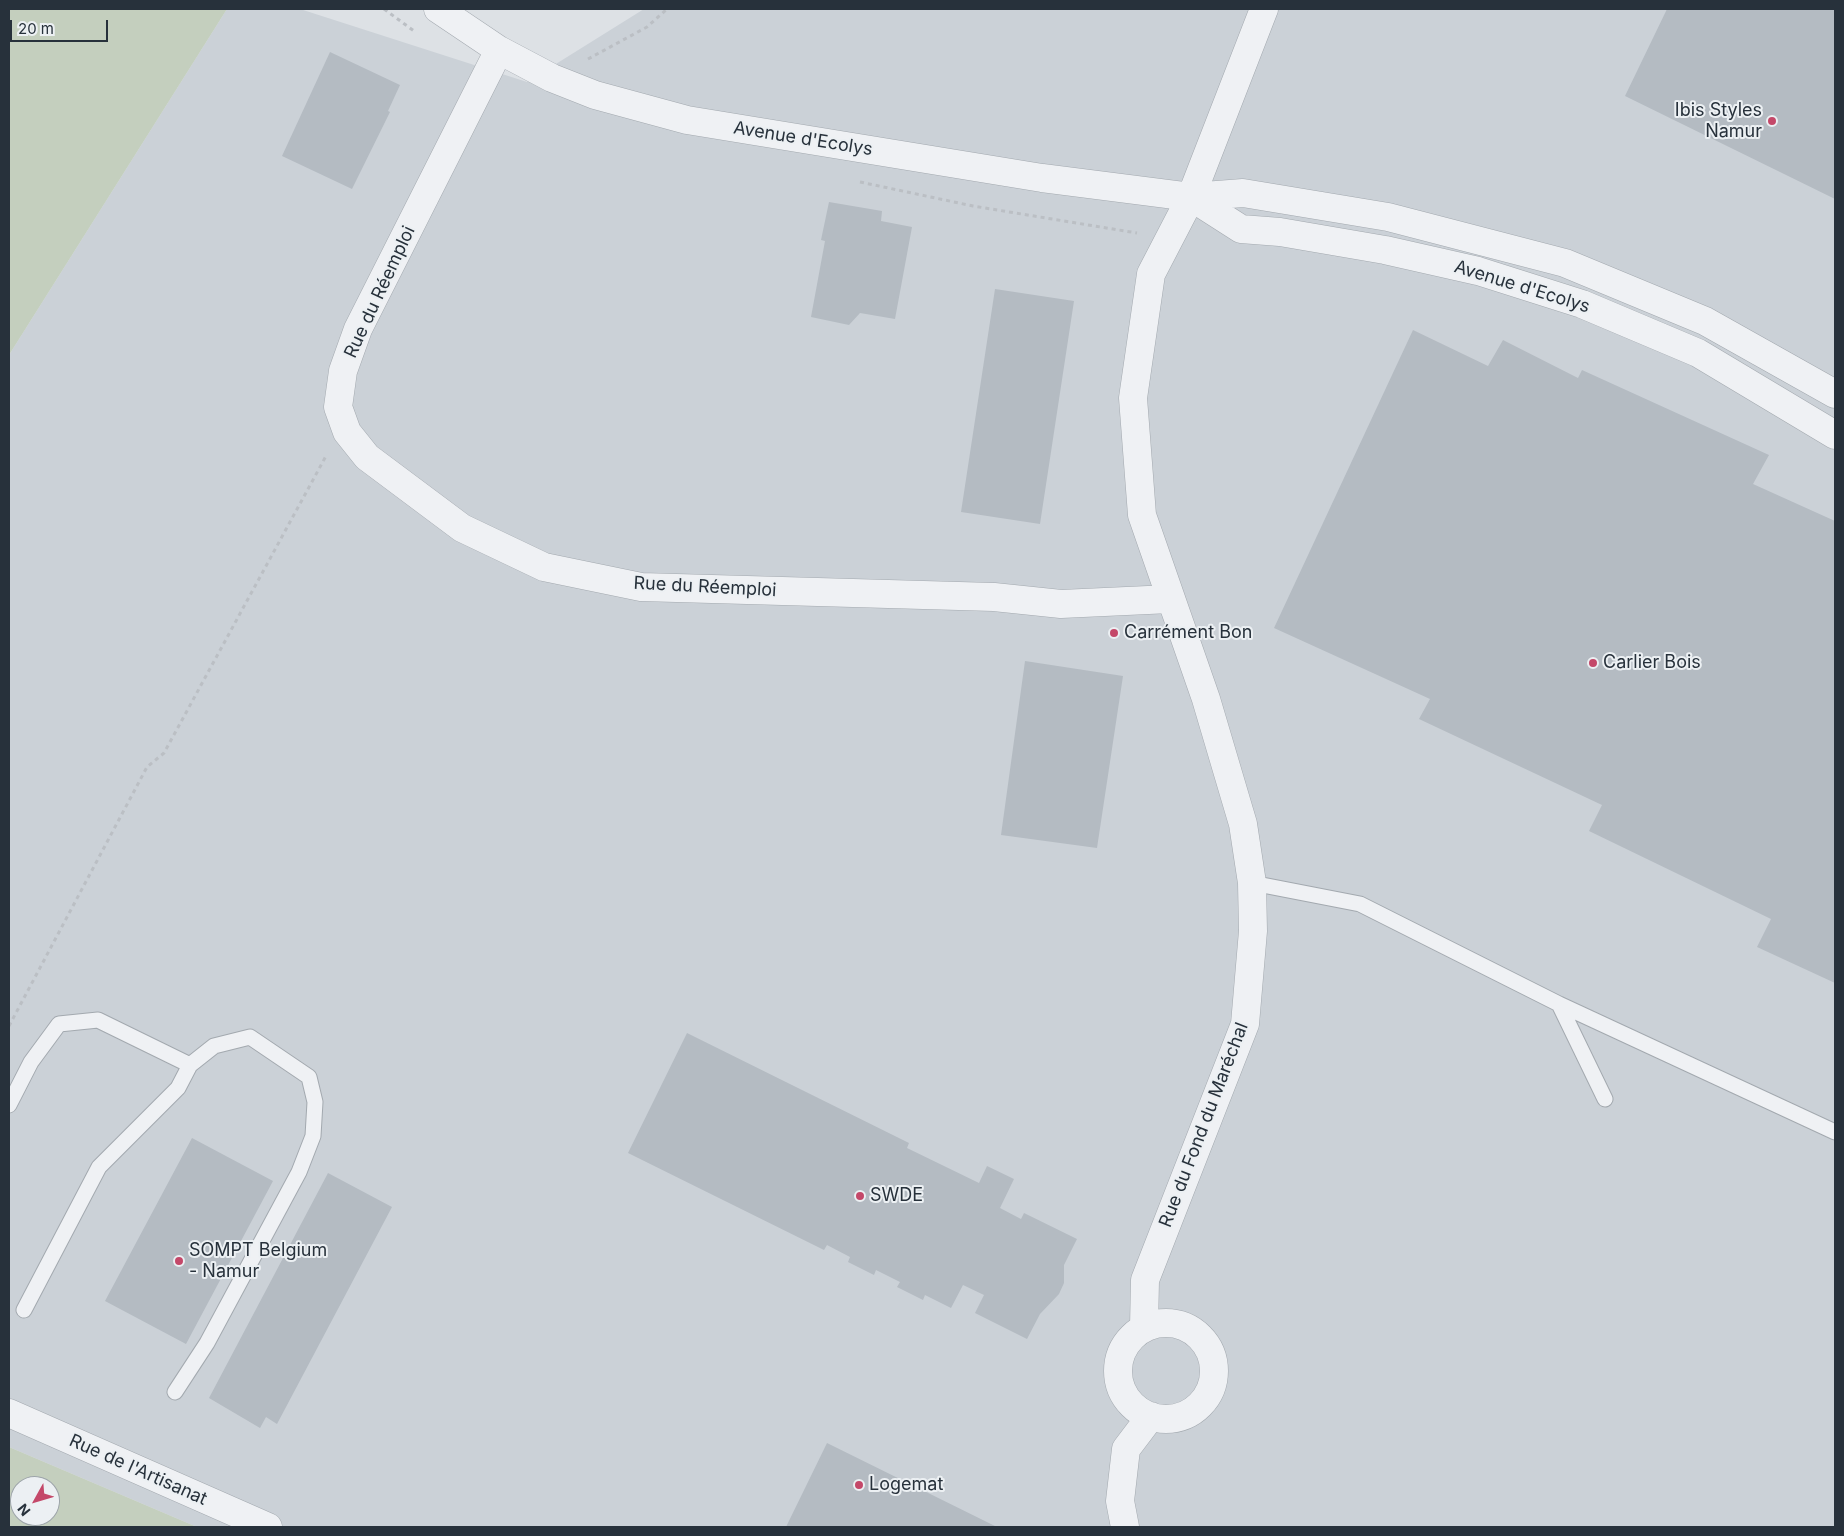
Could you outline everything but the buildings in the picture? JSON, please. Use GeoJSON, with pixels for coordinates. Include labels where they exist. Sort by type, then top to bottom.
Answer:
{"type":"FeatureCollection","features":[{"type":"Feature","properties":{"kind":"street","name":"Avenue d'Ecolys"},"geometry":{"type":"LineString","coordinates":[[438,9],[499,50],[552,78],[595,95],[688,120],[1042,178],[1191,197],[1243,193],[1388,217],[1565,263],[1705,321],[1835,394]]}},
{"type":"Feature","properties":{"kind":"street","name":"Rue du Fond du Maréchal"},"geometry":{"type":"LineString","coordinates":[[1144,1327],[1145,1280],[1245,1024],[1253,930],[1252,883],[1243,824],[1206,699],[1142,514],[1133,398],[1150,274],[1191,197],[1264,9]]}},
{"type":"Feature","properties":{"kind":"street","name":"Rue du Réemploi"},"geometry":{"type":"LineString","coordinates":[[499,50],[358,329],[343,371],[338,407],[347,432],[367,457],[462,528],[544,567],[641,587],[994,597],[1061,604],[1170,599]]}},
{"type":"Feature","properties":{"kind":"street","name":"Avenue d'Ecolys"},"geometry":{"type":"LineString","coordinates":[[1191,197],[1241,229],[1280,232],[1385,250],[1478,271],[1582,304],[1698,353],[1835,435]]}},
{"type":"Feature","properties":{"kind":"street"},"geometry":{"type":"LineString","coordinates":[[1159,1323],[1175,1323],[1190,1329],[1202,1339],[1210,1353],[1214,1368],[1212,1383],[1205,1398],[1195,1409],[1174,1417],[1151,1416],[1136,1409],[1126,1397],[1119,1382],[1118,1366],[1126,1344],[1131,1337],[1144,1327],[1159,1323]]}},
{"type":"Feature","properties":{"kind":"street","name":"Rue de l'Artisanat"},"geometry":{"type":"LineString","coordinates":[[9,1413],[268,1527]]}},
{"type":"Feature","properties":{"kind":"street"},"geometry":{"type":"LineString","coordinates":[[1126,1527],[1120,1501],[1126,1449],[1151,1416]]}},
{"type":"Feature","properties":{"kind":"lane"},"geometry":{"type":"LineString","coordinates":[[1252,883],[1360,904],[1559,1004],[1835,1132]]}},
{"type":"Feature","properties":{"kind":"lane"},"geometry":{"type":"LineString","coordinates":[[1559,1004],[1605,1099]]}},
{"type":"Feature","properties":{"kind":"lane"},"geometry":{"type":"LineString","coordinates":[[9,1105],[31,1062],[59,1024],[98,1020],[190,1065]]}},
{"type":"Feature","properties":{"kind":"lane"},"geometry":{"type":"LineString","coordinates":[[24,1310],[99,1167],[178,1088],[190,1065],[214,1046],[250,1037],[310,1077],[316,1102],[312,1136],[299,1172],[207,1343],[175,1392]]}},
{"type":"Feature","properties":{"kind":"path"},"geometry":{"type":"LineString","coordinates":[[384,9],[416,32]]}},
{"type":"Feature","properties":{"kind":"path"},"geometry":{"type":"LineString","coordinates":[[552,78],[647,27],[667,9]]}},
{"type":"Feature","properties":{"kind":"path"},"geometry":{"type":"LineString","coordinates":[[858,181],[972,206],[1169,238]]}},
{"type":"Feature","properties":{"kind":"path"},"geometry":{"type":"LineString","coordinates":[[9,1026],[147,766],[164,753],[326,456],[347,432]]}},
{"type":"Feature","properties":{"kind":"shaded area"},"geometry":{"type":"Polygon","coordinates":[[[227,9],[300,9],[527,82],[644,9],[1835,9],[1835,1527],[197,1527],[9,1447],[9,355],[227,9]]]}},
{"type":"Feature","properties":{"kind":"green space"},"geometry":{"type":"Polygon","coordinates":[[[9,9],[227,9],[9,355],[9,9]]]}},
{"type":"Feature","properties":{"kind":"green space"},"geometry":{"type":"Polygon","coordinates":[[[9,1447],[197,1527],[9,1527],[9,1447]]]}},
{"type":"Feature","properties":{"kind":"place","name":"Ibis Styles Namur"},"geometry":{"type":"Point","coordinates":[1772,121]}},
{"type":"Feature","properties":{"kind":"place","name":"Carrément Bon"},"geometry":{"type":"Point","coordinates":[1114,633]}},
{"type":"Feature","properties":{"kind":"place","name":"Carlier Bois"},"geometry":{"type":"Point","coordinates":[1593,663]}},
{"type":"Feature","properties":{"kind":"place","name":"SWDE"},"geometry":{"type":"Point","coordinates":[860,1196]}},
{"type":"Feature","properties":{"kind":"place","name":"SOMPT Belgium - Namur"},"geometry":{"type":"Point","coordinates":[179,1261]}},
{"type":"Feature","properties":{"kind":"place","name":"Logemat"},"geometry":{"type":"Point","coordinates":[859,1485]}}]}
